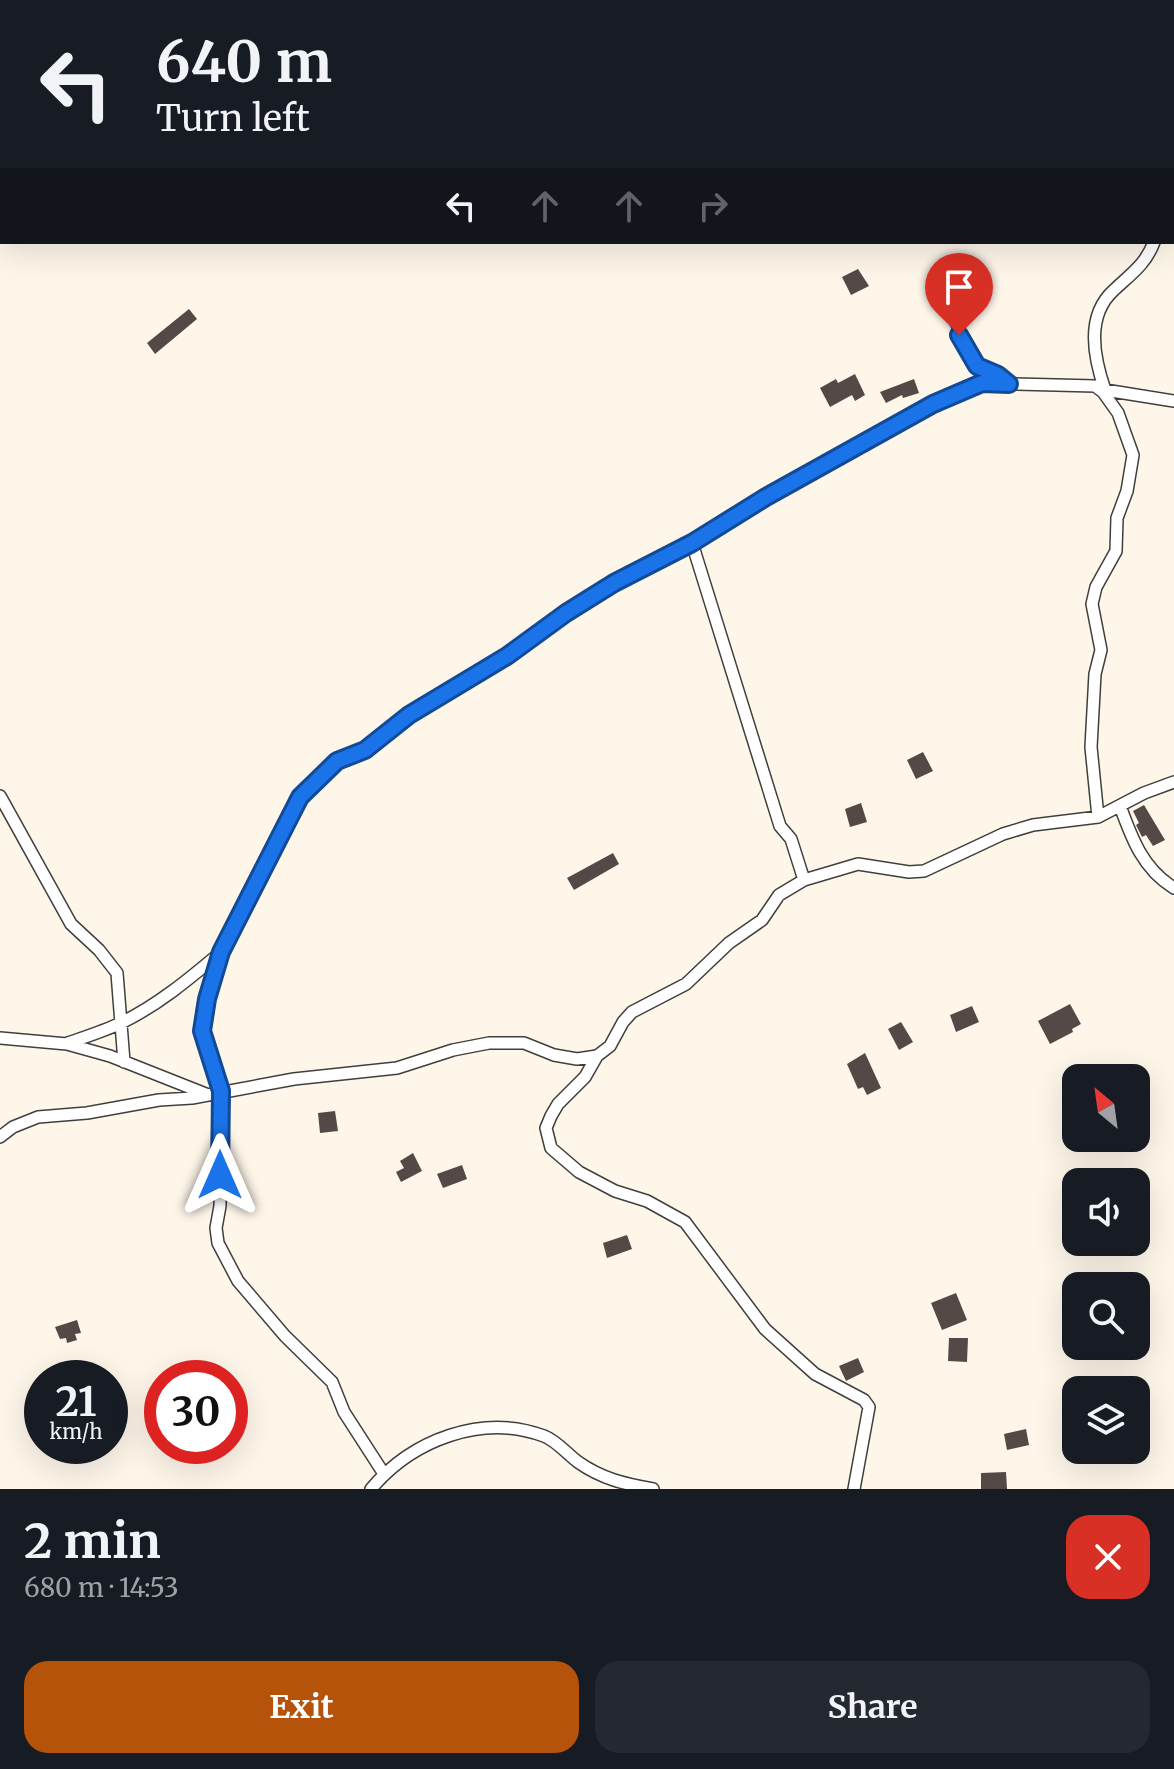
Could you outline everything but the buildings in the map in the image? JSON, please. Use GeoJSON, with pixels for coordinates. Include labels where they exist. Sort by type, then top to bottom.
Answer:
{"type":"FeatureCollection","features":[{"type":"Feature","properties":{"kind":"street"},"geometry":{"type":"LineString","coordinates":[[1098,817],[1091,747],[1095,674],[1101,650],[1092,604],[1096,587],[1116,551],[1117,518],[1127,491],[1133,455],[1118,413],[1104,391],[1096,364],[1095,328],[1098,314],[1111,292],[1141,266],[1153,244]]}},
{"type":"Feature","properties":{"kind":"street"},"geometry":{"type":"LineString","coordinates":[[384,1474],[344,1412],[332,1382],[285,1336],[238,1281],[218,1243],[216,1228],[220,1206],[221,1091],[202,1031],[207,999],[221,952],[300,797],[337,761],[365,750],[409,715],[507,656],[614,583],[692,543],[766,497],[933,404],[982,383],[1095,386],[1104,391],[1174,401]]}},
{"type":"Feature","properties":{"kind":"street"},"geometry":{"type":"LineString","coordinates":[[692,543],[780,826],[791,839],[804,880]]}},
{"type":"Feature","properties":{"kind":"street"},"geometry":{"type":"LineString","coordinates":[[854,1489],[869,1407],[864,1400],[815,1374],[765,1329],[685,1222],[647,1201],[615,1191],[579,1172],[551,1148],[546,1128],[551,1116],[558,1104],[585,1077],[597,1056],[610,1046],[632,1012],[674,993],[686,984],[729,943],[762,920],[779,895],[804,880],[858,864],[909,872],[924,871],[1003,834],[1033,825],[1098,817],[1144,793],[1174,782]]}},
{"type":"Feature","properties":{"kind":"street"},"geometry":{"type":"LineString","coordinates":[[0,796],[71,924],[99,950],[117,973],[124,1062]]}},
{"type":"Feature","properties":{"kind":"street"},"geometry":{"type":"LineString","coordinates":[[1120,806],[1135,847],[1152,871],[1174,888]]}},
{"type":"Feature","properties":{"kind":"street"},"geometry":{"type":"LineString","coordinates":[[67,1044],[120,1024],[161,1000],[221,952]]}},
{"type":"Feature","properties":{"kind":"street"},"geometry":{"type":"LineString","coordinates":[[0,1038],[67,1044],[208,1094]]}},
{"type":"Feature","properties":{"kind":"street"},"geometry":{"type":"LineString","coordinates":[[0,1137],[38,1117],[87,1113],[294,1079],[397,1068],[453,1050],[489,1043],[524,1043],[554,1055],[577,1059],[597,1056]]}},
{"type":"Feature","properties":{"kind":"street"},"geometry":{"type":"LineString","coordinates":[[371,1489],[384,1474],[439,1438],[461,1430],[485,1427],[542,1435],[596,1474],[653,1489]]}},
{"type":"Feature","properties":{"kind":"lane"},"geometry":{"type":"LineString","coordinates":[[942,303],[974,362],[1009,384]]}},
{"type":"Feature","properties":{"kind":"route"},"geometry":{"type":"LineString","coordinates":[[220,1175],[221,1091],[202,1031],[207,999],[221,952],[300,797],[337,761],[365,750],[409,715],[507,656],[614,583],[692,543],[766,497],[933,404],[982,383],[1009,384],[998,375],[977,366],[959,335]]}}]}
